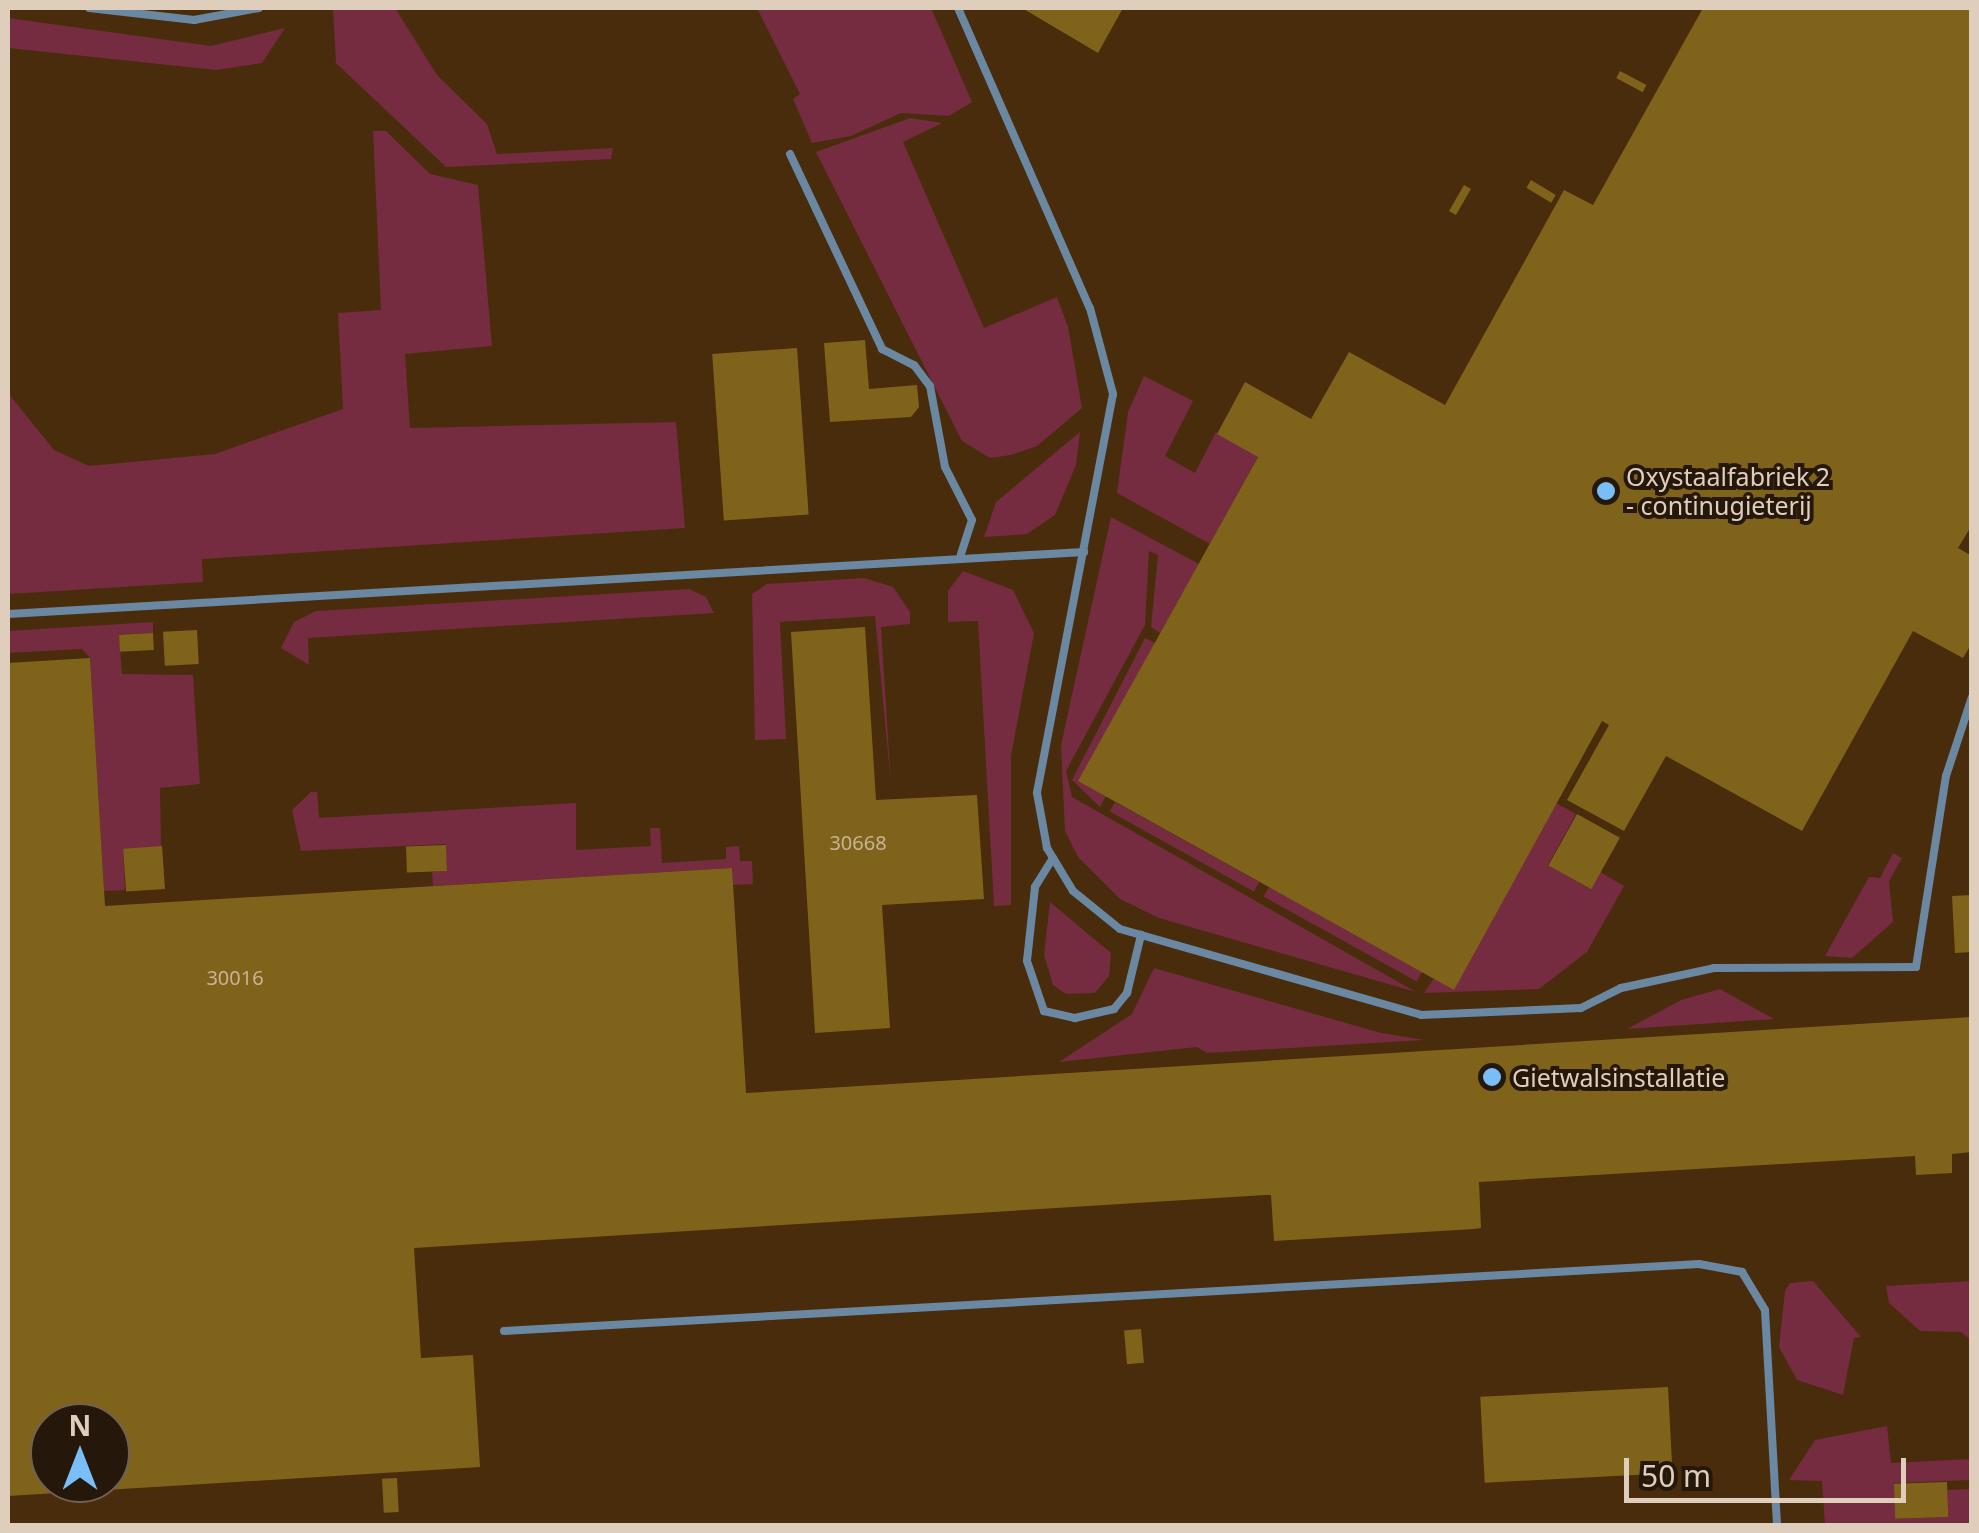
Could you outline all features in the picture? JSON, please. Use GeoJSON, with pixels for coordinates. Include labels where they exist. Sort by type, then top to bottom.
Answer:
{"type":"FeatureCollection","features":[{"type":"Feature","properties":{"kind":"lane"},"geometry":{"type":"LineString","coordinates":[[89,8],[194,20],[259,8]]}},
{"type":"Feature","properties":{"kind":"lane"},"geometry":{"type":"LineString","coordinates":[[958,8],[1090,308],[1113,394],[1037,794],[1053,858],[1073,891],[1120,929],[1421,1015],[1581,1008],[1621,988],[1714,968],[1916,967],[1946,776],[1972,696]]}},
{"type":"Feature","properties":{"kind":"lane"},"geometry":{"type":"LineString","coordinates":[[790,154],[882,348],[914,365],[930,386],[946,467],[972,520],[961,554]]}},
{"type":"Feature","properties":{"kind":"lane"},"geometry":{"type":"LineString","coordinates":[[8,614],[961,554],[1084,552]]}},
{"type":"Feature","properties":{"kind":"lane"},"geometry":{"type":"LineString","coordinates":[[1053,858],[1035,888],[1027,961],[1044,1010],[1075,1018],[1114,1009],[1126,993],[1141,936]]}},
{"type":"Feature","properties":{"kind":"lane"},"geometry":{"type":"LineString","coordinates":[[504,1330],[1699,1264],[1742,1272],[1765,1310],[1776,1526]]}},
{"type":"Feature","properties":{"kind":"shaded area"},"geometry":{"type":"Polygon","coordinates":[[[333,8],[395,8],[437,75],[487,124],[497,154],[613,148],[611,159],[446,167],[336,63],[333,8]]]}},
{"type":"Feature","properties":{"kind":"shaded area"},"geometry":{"type":"Polygon","coordinates":[[[757,8],[931,8],[972,102],[949,116],[901,113],[851,136],[812,143],[793,99],[800,94],[757,8]]]}},
{"type":"Feature","properties":{"kind":"shaded area"},"geometry":{"type":"Polygon","coordinates":[[[8,18],[211,46],[285,28],[262,63],[216,70],[8,48],[8,18]]]}},
{"type":"Feature","properties":{"kind":"shaded area"},"geometry":{"type":"Polygon","coordinates":[[[910,118],[942,123],[903,142],[984,328],[1057,297],[1068,327],[1082,408],[1037,446],[1011,455],[990,458],[962,441],[816,152],[910,118]]]}},
{"type":"Feature","properties":{"kind":"shaded area"},"geometry":{"type":"Polygon","coordinates":[[[373,131],[386,131],[430,174],[478,185],[492,346],[405,354],[410,428],[676,422],[685,528],[202,559],[203,582],[8,594],[8,393],[54,450],[89,466],[215,454],[343,409],[338,313],[381,310],[373,131]]]}},
{"type":"Feature","properties":{"kind":"shaded area"},"geometry":{"type":"Polygon","coordinates":[[[1144,376],[1193,401],[1165,456],[1195,473],[1216,432],[1258,456],[1210,544],[1117,493],[1128,412],[1144,376]]]}},
{"type":"Feature","properties":{"kind":"shaded area"},"geometry":{"type":"Polygon","coordinates":[[[1080,432],[1076,465],[1055,515],[1027,534],[984,537],[996,502],[1080,432]]]}},
{"type":"Feature","properties":{"kind":"shaded area"},"geometry":{"type":"Polygon","coordinates":[[[1111,517],[1199,564],[1160,633],[1151,627],[1158,555],[1149,551],[1145,625],[1066,771],[1072,797],[1416,992],[1159,918],[1120,899],[1078,857],[1065,831],[1061,745],[1111,517]]]}},
{"type":"Feature","properties":{"kind":"shaded area"},"geometry":{"type":"Polygon","coordinates":[[[963,571],[1013,590],[1034,633],[1011,756],[1011,905],[994,906],[978,621],[948,622],[948,591],[963,571]]]}},
{"type":"Feature","properties":{"kind":"shaded area"},"geometry":{"type":"Polygon","coordinates":[[[864,578],[893,587],[910,612],[910,624],[881,627],[891,785],[875,616],[780,622],[786,739],[755,740],[752,594],[767,584],[864,578]]]}},
{"type":"Feature","properties":{"kind":"shaded area"},"geometry":{"type":"Polygon","coordinates":[[[689,589],[706,597],[714,613],[308,638],[309,665],[281,648],[294,622],[316,611],[689,589]]]}},
{"type":"Feature","properties":{"kind":"shaded area"},"geometry":{"type":"Polygon","coordinates":[[[153,622],[153,633],[119,634],[122,674],[193,675],[200,784],[160,788],[161,847],[123,849],[125,890],[104,891],[90,658],[82,649],[8,653],[8,631],[153,622]]]}},
{"type":"Feature","properties":{"kind":"shaded area"},"geometry":{"type":"Polygon","coordinates":[[[1145,638],[1155,643],[1079,781],[1106,796],[1100,807],[1072,780],[1145,638]]]}},
{"type":"Feature","properties":{"kind":"shaded area"},"geometry":{"type":"Polygon","coordinates":[[[311,792],[317,792],[319,818],[576,803],[576,850],[651,846],[650,828],[660,828],[662,863],[726,859],[726,847],[739,846],[740,861],[752,861],[753,884],[733,885],[732,868],[433,886],[432,872],[447,870],[445,844],[301,851],[292,810],[311,792]]]}},
{"type":"Feature","properties":{"kind":"shaded area"},"geometry":{"type":"Polygon","coordinates":[[[1115,802],[1259,882],[1254,892],[1110,812],[1115,802]]]}},
{"type":"Feature","properties":{"kind":"shaded area"},"geometry":{"type":"Polygon","coordinates":[[[1556,803],[1576,814],[1548,865],[1590,889],[1600,872],[1624,886],[1587,952],[1539,989],[1424,993],[1556,803]]]}},
{"type":"Feature","properties":{"kind":"shaded area"},"geometry":{"type":"Polygon","coordinates":[[[1893,853],[1902,858],[1889,881],[1893,922],[1852,958],[1825,956],[1869,877],[1880,878],[1893,853]]]}},
{"type":"Feature","properties":{"kind":"shaded area"},"geometry":{"type":"Polygon","coordinates":[[[1269,887],[1422,972],[1417,981],[1264,897],[1269,887]]]}},
{"type":"Feature","properties":{"kind":"shaded area"},"geometry":{"type":"Polygon","coordinates":[[[1050,902],[1111,953],[1109,976],[1095,993],[1066,994],[1053,985],[1044,955],[1050,902]]]}},
{"type":"Feature","properties":{"kind":"shaded area"},"geometry":{"type":"Polygon","coordinates":[[[1154,968],[1381,1033],[1424,1040],[1207,1053],[1197,1047],[1059,1062],[1132,1014],[1154,968]]]}},
{"type":"Feature","properties":{"kind":"shaded area"},"geometry":{"type":"Polygon","coordinates":[[[1720,989],[1774,1019],[1627,1029],[1681,1000],[1720,989]]]}},
{"type":"Feature","properties":{"kind":"shaded area"},"geometry":{"type":"Polygon","coordinates":[[[1813,1281],[1861,1337],[1854,1338],[1843,1395],[1797,1380],[1779,1347],[1785,1291],[1790,1283],[1813,1281]]]}},
{"type":"Feature","properties":{"kind":"shaded area"},"geometry":{"type":"Polygon","coordinates":[[[1971,1281],[1971,1340],[1961,1332],[1920,1331],[1889,1303],[1886,1286],[1971,1281]]]}},
{"type":"Feature","properties":{"kind":"shaded area"},"geometry":{"type":"Polygon","coordinates":[[[1887,1426],[1891,1463],[1971,1459],[1971,1480],[1894,1483],[1896,1519],[1948,1517],[1947,1490],[1971,1489],[1971,1525],[1825,1525],[1822,1481],[1789,1480],[1815,1440],[1887,1426]]]}},
{"type":"Feature","properties":{"kind":"building"},"geometry":{"type":"Polygon","coordinates":[[[1022,8],[1123,8],[1098,53],[1022,8]]]}},
{"type":"Feature","properties":{"kind":"building","name":"Oxystaalfabriek 2 - continugieterij"},"geometry":{"type":"Polygon","coordinates":[[[1703,8],[1972,8],[1972,525],[1958,548],[1972,556],[1972,643],[1963,658],[1913,631],[1802,831],[1666,756],[1624,831],[1567,800],[1609,725],[1602,721],[1454,990],[1078,781],[1258,457],[1217,434],[1245,382],[1311,419],[1349,352],[1445,405],[1564,190],[1593,205],[1703,8]]]}},
{"type":"Feature","properties":{"kind":"building"},"geometry":{"type":"Polygon","coordinates":[[[1620,71],[1646,85],[1643,92],[1616,78],[1620,71]]]}},
{"type":"Feature","properties":{"kind":"building"},"geometry":{"type":"Polygon","coordinates":[[[1531,180],[1556,195],[1551,203],[1526,188],[1531,180]]]}},
{"type":"Feature","properties":{"kind":"building"},"geometry":{"type":"Polygon","coordinates":[[[1464,185],[1471,189],[1456,215],[1449,211],[1464,185]]]}},
{"type":"Feature","properties":{"kind":"building"},"geometry":{"type":"Polygon","coordinates":[[[865,340],[869,389],[917,385],[919,407],[911,417],[830,422],[824,343],[865,340]]]}},
{"type":"Feature","properties":{"kind":"building"},"geometry":{"type":"Polygon","coordinates":[[[797,348],[809,515],[724,521],[712,354],[797,348]]]}},
{"type":"Feature","properties":{"kind":"building"},"geometry":{"type":"Polygon","coordinates":[[[865,627],[876,800],[977,795],[984,899],[882,905],[890,1028],[815,1033],[791,632],[865,627]]]}},
{"type":"Feature","properties":{"kind":"building"},"geometry":{"type":"Polygon","coordinates":[[[197,630],[199,664],[165,666],[163,632],[197,630]]]}},
{"type":"Feature","properties":{"kind":"building"},"geometry":{"type":"Polygon","coordinates":[[[153,633],[154,650],[120,652],[119,635],[153,633]]]}},
{"type":"Feature","properties":{"kind":"building","name":"Gietwalsinstallatie"},"geometry":{"type":"Polygon","coordinates":[[[90,658],[105,906],[732,868],[746,1093],[1972,1017],[1972,1152],[1952,1154],[1952,1173],[1916,1175],[1915,1156],[1479,1182],[1481,1228],[1274,1241],[1271,1195],[1265,1195],[414,1248],[421,1358],[473,1355],[480,1467],[130,1489],[130,1403],[30,1403],[30,1495],[8,1496],[8,663],[90,658]]]}},
{"type":"Feature","properties":{"kind":"building"},"geometry":{"type":"Polygon","coordinates":[[[1577,814],[1620,838],[1591,889],[1548,866],[1577,814]]]}},
{"type":"Feature","properties":{"kind":"building"},"geometry":{"type":"Polygon","coordinates":[[[446,845],[447,871],[407,872],[406,846],[446,845]]]}},
{"type":"Feature","properties":{"kind":"building"},"geometry":{"type":"Polygon","coordinates":[[[162,846],[165,889],[126,892],[123,849],[162,846]]]}},
{"type":"Feature","properties":{"kind":"building"},"geometry":{"type":"Polygon","coordinates":[[[1972,895],[1972,952],[1955,953],[1952,896],[1972,895]]]}},
{"type":"Feature","properties":{"kind":"building"},"geometry":{"type":"Polygon","coordinates":[[[1141,1329],[1144,1363],[1127,1364],[1124,1330],[1141,1329]]]}},
{"type":"Feature","properties":{"kind":"building"},"geometry":{"type":"Polygon","coordinates":[[[1668,1387],[1673,1473],[1485,1483],[1480,1397],[1668,1387]]]}},
{"type":"Feature","properties":{"kind":"building"},"geometry":{"type":"Polygon","coordinates":[[[397,1478],[399,1512],[384,1513],[382,1479],[397,1478]]]}},
{"type":"Feature","properties":{"kind":"building"},"geometry":{"type":"Polygon","coordinates":[[[1947,1482],[1948,1517],[1895,1519],[1894,1484],[1947,1482]]]}},
{"type":"Feature","properties":{"kind":"place","name":"Oxystaalfabriek 2 - continugieterij"},"geometry":{"type":"Point","coordinates":[1606,491]}},
{"type":"Feature","properties":{"kind":"place","name":"Gietwalsinstallatie"},"geometry":{"type":"Point","coordinates":[1492,1077]}}]}
